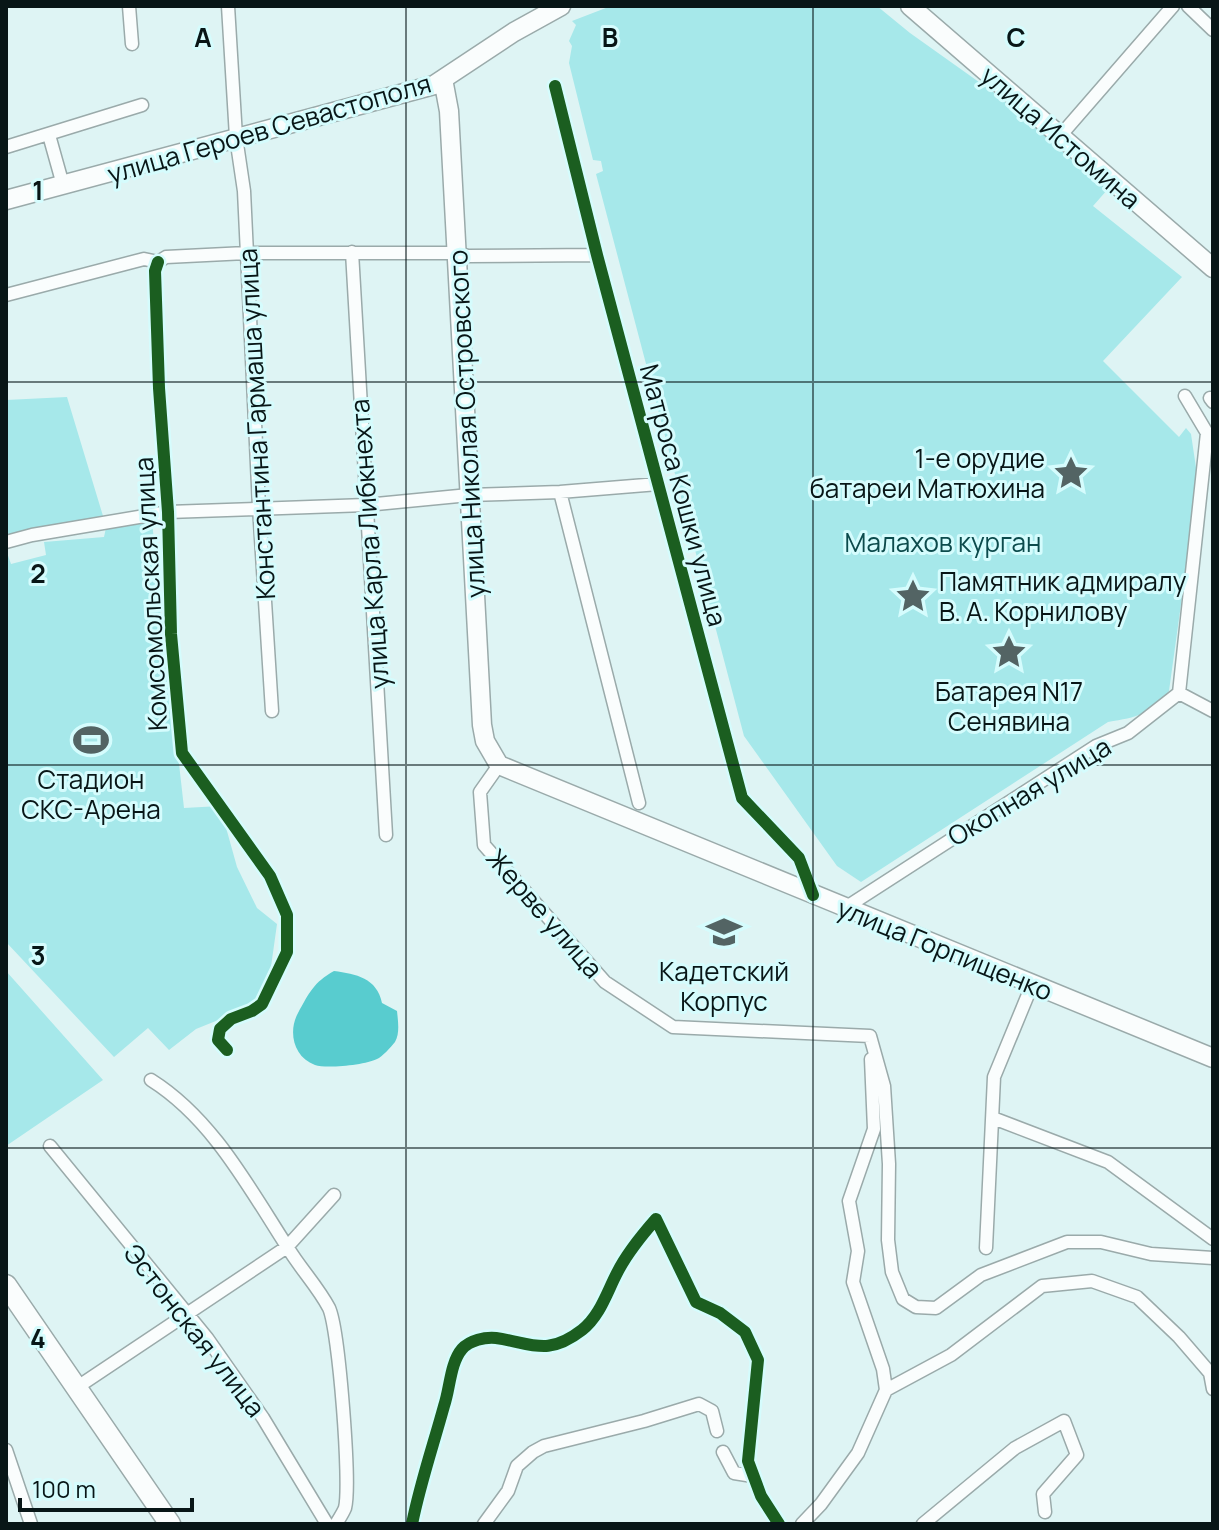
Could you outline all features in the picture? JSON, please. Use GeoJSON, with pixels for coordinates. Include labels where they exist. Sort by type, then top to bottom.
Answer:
{"type":"FeatureCollection","features":[{"type":"Feature","properties":{"kind":"main road","name":"улица Героев Севастополя"},"geometry":{"type":"LineString","coordinates":[[6,200],[434,85],[514,32],[561,6]]}},
{"type":"Feature","properties":{"kind":"main road","name":"улица Истомина"},"geometry":{"type":"LineString","coordinates":[[910,6],[1213,268]]}},
{"type":"Feature","properties":{"kind":"main road","name":"улица Николая Островского"},"geometry":{"type":"LineString","coordinates":[[443,79],[449,111],[482,725],[485,741],[499,765]]}},
{"type":"Feature","properties":{"kind":"main road","name":"улица Горпищенко"},"geometry":{"type":"LineString","coordinates":[[499,765],[1213,1058]]}},
{"type":"Feature","properties":{"kind":"main road"},"geometry":{"type":"LineString","coordinates":[[6,1285],[170,1524]]}},
{"type":"Feature","properties":{"kind":"street"},"geometry":{"type":"LineString","coordinates":[[129,6],[132,44]]}},
{"type":"Feature","properties":{"kind":"street","name":"Константина Гармаша улица"},"geometry":{"type":"LineString","coordinates":[[228,6],[236,137],[244,191],[272,711]]}},
{"type":"Feature","properties":{"kind":"street"},"geometry":{"type":"LineString","coordinates":[[1060,136],[1173,6]]}},
{"type":"Feature","properties":{"kind":"street"},"geometry":{"type":"LineString","coordinates":[[1188,6],[1213,30]]}},
{"type":"Feature","properties":{"kind":"street","name":"Матроса Кошки улица"},"geometry":{"type":"LineString","coordinates":[[555,86],[742,798],[799,858],[813,895]]}},
{"type":"Feature","properties":{"kind":"street"},"geometry":{"type":"LineString","coordinates":[[6,147],[142,105]]}},
{"type":"Feature","properties":{"kind":"street"},"geometry":{"type":"LineString","coordinates":[[49,135],[63,185]]}},
{"type":"Feature","properties":{"kind":"street"},"geometry":{"type":"LineString","coordinates":[[6,295],[144,259],[158,262],[166,257],[352,252],[457,253],[468,256],[597,255]]}},
{"type":"Feature","properties":{"kind":"street","name":"улица Карла Либкнехта"},"geometry":{"type":"LineString","coordinates":[[352,252],[386,835]]}},
{"type":"Feature","properties":{"kind":"street","name":"Комсомольская улица"},"geometry":{"type":"LineString","coordinates":[[158,262],[155,271],[159,388],[168,512],[171,634],[182,753],[270,876],[287,915],[287,952],[275,980],[262,1004],[231,1019],[220,1029],[218,1040],[227,1050]]}},
{"type":"Feature","properties":{"kind":"street"},"geometry":{"type":"LineString","coordinates":[[1185,396],[1207,433],[1179,693],[1213,711]]}},
{"type":"Feature","properties":{"kind":"street"},"geometry":{"type":"LineString","coordinates":[[6,542],[168,512],[366,505],[469,495],[658,484]]}},
{"type":"Feature","properties":{"kind":"street"},"geometry":{"type":"LineString","coordinates":[[560,492],[639,803]]}},
{"type":"Feature","properties":{"kind":"street","name":"Окопная улица"},"geometry":{"type":"LineString","coordinates":[[845,908],[1096,746],[1128,733],[1179,693]]}},
{"type":"Feature","properties":{"kind":"street","name":"Жерве улица"},"geometry":{"type":"LineString","coordinates":[[499,765],[480,792],[484,845],[605,982],[673,1027],[870,1036]]}},
{"type":"Feature","properties":{"kind":"street"},"geometry":{"type":"LineString","coordinates":[[986,1248],[994,1077],[1032,985]]}},
{"type":"Feature","properties":{"kind":"street"},"geometry":{"type":"LineString","coordinates":[[870,1036],[884,1086],[889,1164],[888,1240],[892,1272],[903,1299],[916,1307],[936,1308],[981,1275],[1067,1242],[1101,1242],[1151,1254],[1213,1258]]}},
{"type":"Feature","properties":{"kind":"street"},"geometry":{"type":"LineString","coordinates":[[802,1524],[821,1504],[858,1453],[886,1390],[883,1369],[853,1282],[858,1251],[849,1201],[874,1129],[870,1036]]}},
{"type":"Feature","properties":{"kind":"street"},"geometry":{"type":"LineString","coordinates":[[151,1080],[168,1091],[246,1179],[330,1310],[344,1412],[345,1507],[336,1524]]}},
{"type":"Feature","properties":{"kind":"street"},"geometry":{"type":"LineString","coordinates":[[993,1118],[1108,1162],[1213,1239]]}},
{"type":"Feature","properties":{"kind":"street","name":"Эстонская улица"},"geometry":{"type":"LineString","coordinates":[[50,1146],[185,1315],[207,1338],[263,1418],[327,1524]]}},
{"type":"Feature","properties":{"kind":"street"},"geometry":{"type":"LineString","coordinates":[[76,1388],[287,1247],[334,1195]]}},
{"type":"Feature","properties":{"kind":"street"},"geometry":{"type":"LineString","coordinates":[[412,1524],[419,1486],[460,1351],[475,1340],[494,1338],[533,1347],[551,1346],[582,1330],[597,1314],[618,1271],[656,1219],[696,1302],[720,1313],[745,1332],[758,1360],[748,1461],[761,1496],[779,1524]]}},
{"type":"Feature","properties":{"kind":"street"},"geometry":{"type":"LineString","coordinates":[[886,1390],[951,1355],[1042,1286],[1092,1281],[1137,1297],[1179,1337],[1210,1373],[1213,1389]]}},
{"type":"Feature","properties":{"kind":"street"},"geometry":{"type":"LineString","coordinates":[[484,1524],[508,1491],[523,1458],[544,1446],[699,1404],[712,1411],[717,1431]]}},
{"type":"Feature","properties":{"kind":"street"},"geometry":{"type":"LineString","coordinates":[[923,1524],[1015,1448],[1064,1421],[1077,1455],[1043,1494],[1045,1512]]}},
{"type":"Feature","properties":{"kind":"street"},"geometry":{"type":"LineString","coordinates":[[6,1450],[31,1524]]}},
{"type":"Feature","properties":{"kind":"street"},"geometry":{"type":"LineString","coordinates":[[723,1452],[734,1473],[753,1476]]}},
{"type":"Feature","properties":{"kind":"green space","name":"Малахов курган"},"geometry":{"type":"Polygon","coordinates":[[[611,6],[877,6],[1000,97],[1108,189],[1093,206],[1182,277],[1103,361],[1179,437],[1186,428],[1191,434],[1198,481],[1169,691],[1142,714],[1108,722],[861,882],[837,866],[744,736],[596,174],[603,171],[601,161],[593,160],[569,63],[572,46],[569,41],[576,25],[572,21],[611,6]]]}},
{"type":"Feature","properties":{"kind":"green space"},"geometry":{"type":"Polygon","coordinates":[[[67,397],[103,516],[6,540],[6,400],[67,397]]]}},
{"type":"Feature","properties":{"kind":"green space","name":"Стадион СКС-Арена"},"geometry":{"type":"Polygon","coordinates":[[[152,520],[166,674],[169,675],[184,808],[220,806],[237,867],[257,908],[277,924],[270,974],[258,1004],[196,1029],[169,1050],[148,1028],[114,1057],[6,942],[6,550],[11,564],[46,555],[44,542],[104,537],[106,528],[152,520]]]}},
{"type":"Feature","properties":{"kind":"green space"},"geometry":{"type":"Polygon","coordinates":[[[6,971],[103,1080],[6,1146],[6,971]]]}},
{"type":"Feature","properties":{"kind":"shaded area"},"geometry":{"type":"Polygon","coordinates":[[[334,971],[364,979],[375,988],[382,1003],[397,1011],[397,1038],[377,1059],[355,1065],[320,1066],[308,1061],[297,1050],[293,1028],[298,1013],[321,979],[334,971]]]}},
{"type":"Feature","properties":{"kind":"cycle path"},"geometry":{"type":"LineString","coordinates":[[555,86],[742,798],[799,858],[813,895]]}},
{"type":"Feature","properties":{"kind":"cycle path"},"geometry":{"type":"LineString","coordinates":[[158,262],[155,271],[159,388],[168,512],[171,634],[182,753],[270,876],[287,915],[287,952],[262,1004],[231,1019],[220,1029],[218,1040],[227,1050]]}},
{"type":"Feature","properties":{"kind":"cycle path"},"geometry":{"type":"LineString","coordinates":[[412,1524],[453,1369],[462,1349],[473,1341],[487,1338],[549,1346],[582,1330],[594,1318],[625,1259],[656,1219],[696,1302],[720,1313],[745,1332],[758,1360],[748,1461],[761,1496],[779,1524]]}},
{"type":"Feature","properties":{"kind":"place","name":"1-е орудие батареи Матюхина"},"geometry":{"type":"Point","coordinates":[1071,473]}},
{"type":"Feature","properties":{"kind":"place","name":"Памятник адмиралу В. А. Корнилову"},"geometry":{"type":"Point","coordinates":[913,596]}},
{"type":"Feature","properties":{"kind":"place","name":"Батарея N17 Сенявина"},"geometry":{"type":"Point","coordinates":[1009,652]}},
{"type":"Feature","properties":{"kind":"place","name":"Стадион СКС-Арена"},"geometry":{"type":"Point","coordinates":[91,740]}},
{"type":"Feature","properties":{"kind":"place","name":"Кадетский Корпус"},"geometry":{"type":"Point","coordinates":[724,932]}}]}
